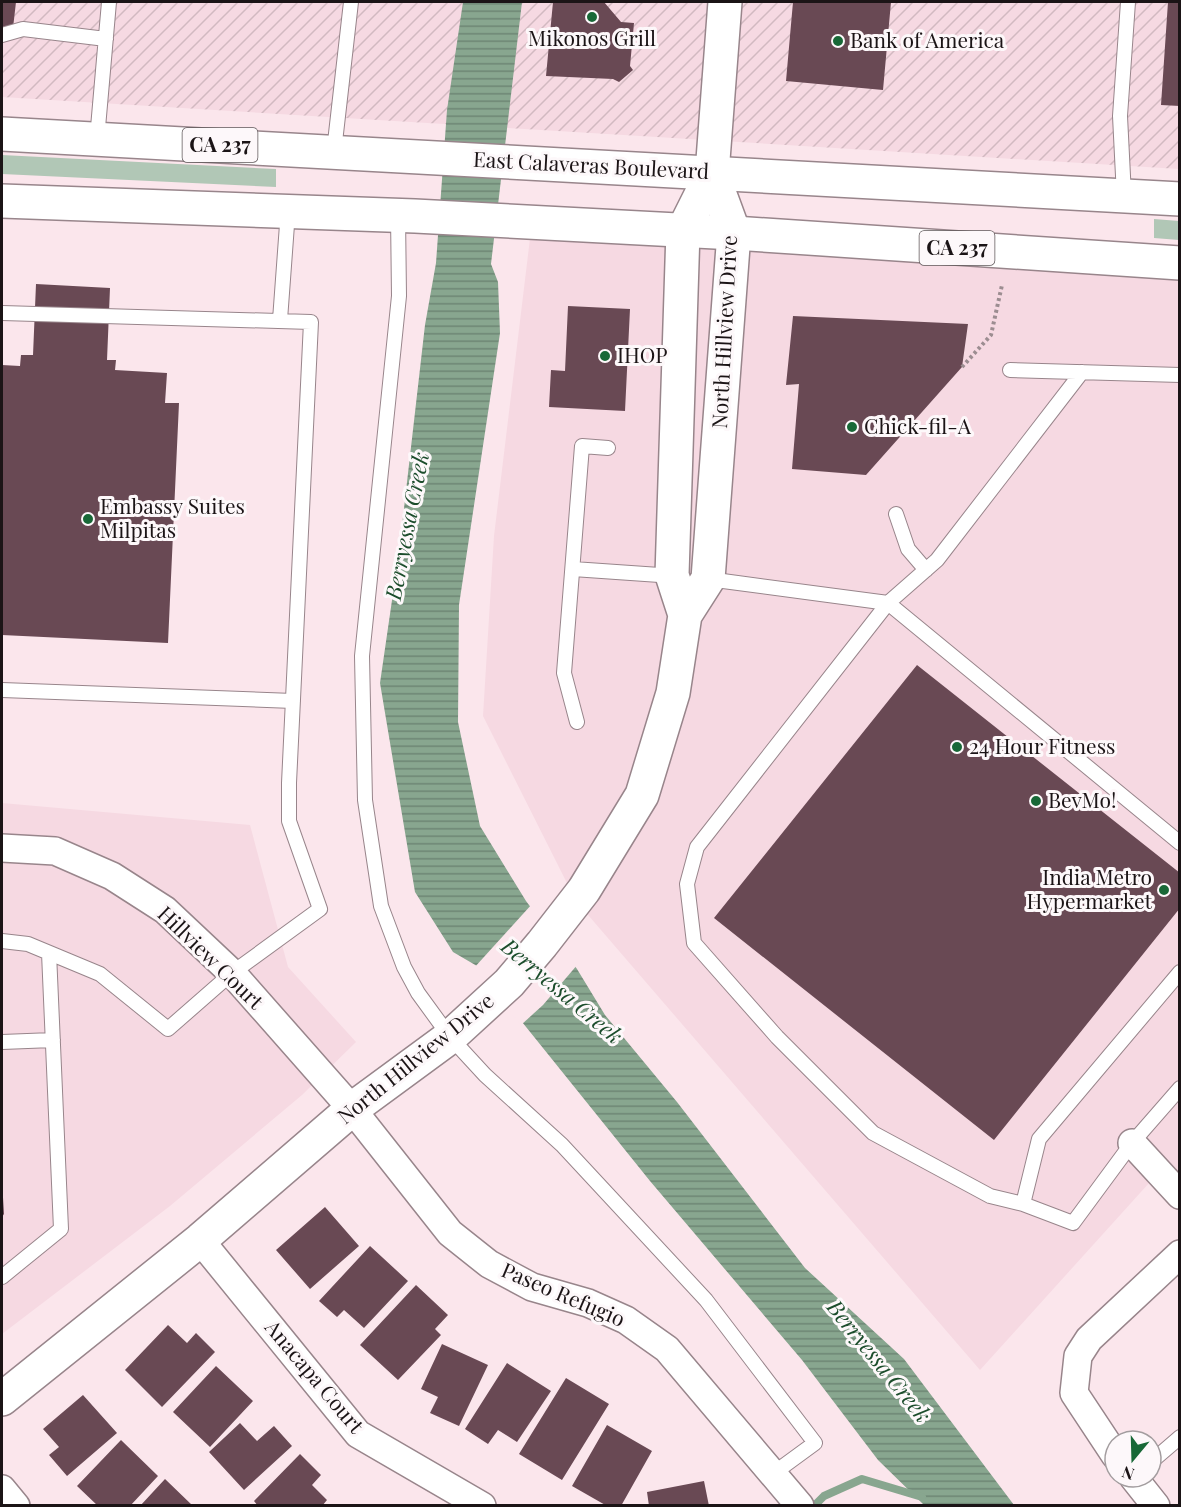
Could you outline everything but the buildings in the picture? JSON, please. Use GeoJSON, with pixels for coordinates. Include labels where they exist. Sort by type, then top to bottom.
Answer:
{"type":"FeatureCollection","features":[{"type":"Feature","properties":{"kind":"main road"},"geometry":{"type":"LineString","coordinates":[[712,173],[725,2]]}},
{"type":"Feature","properties":{"kind":"main road","name":"East Calaveras Boulevard"},"geometry":{"type":"LineString","coordinates":[[2,134],[1179,199]]}},
{"type":"Feature","properties":{"kind":"main road","name":"North Hillview Drive"},"geometry":{"type":"LineString","coordinates":[[685,615],[672,575],[683,231],[712,173]]}},
{"type":"Feature","properties":{"kind":"main road","name":"North Hillview Drive"},"geometry":{"type":"LineString","coordinates":[[2,1399],[200,1240],[352,1109],[460,1028],[509,983],[576,901],[642,795],[673,693],[685,615],[708,579],[734,233],[712,173]]}},
{"type":"Feature","properties":{"kind":"main road","name":"CA 237"},"geometry":{"type":"LineString","coordinates":[[2,201],[398,215],[734,233],[1179,263]]}},
{"type":"Feature","properties":{"kind":"street","name":"Hillview Court"},"geometry":{"type":"LineString","coordinates":[[2,848],[55,851],[112,876],[165,910],[232,973],[352,1109]]}},
{"type":"Feature","properties":{"kind":"street","name":"Paseo Refugio"},"geometry":{"type":"LineString","coordinates":[[352,1109],[450,1233],[489,1264],[532,1287],[588,1303],[626,1320],[667,1349],[787,1490]]}},
{"type":"Feature","properties":{"kind":"street"},"geometry":{"type":"LineString","coordinates":[[1132,1143],[1179,1195]]}},
{"type":"Feature","properties":{"kind":"street","name":"Anacapa Court"},"geometry":{"type":"LineString","coordinates":[[200,1240],[358,1434],[482,1506]]}},
{"type":"Feature","properties":{"kind":"street"},"geometry":{"type":"LineString","coordinates":[[1103,1437],[1074,1393],[1078,1356],[1089,1339],[1179,1254]]}},
{"type":"Feature","properties":{"kind":"street"},"geometry":{"type":"LineString","coordinates":[[2,1489],[16,1506]]}},
{"type":"Feature","properties":{"kind":"street"},"geometry":{"type":"LineString","coordinates":[[1146,1489],[1156,1506]]}},
{"type":"Feature","properties":{"kind":"lane"},"geometry":{"type":"LineString","coordinates":[[97,139],[109,2]]}},
{"type":"Feature","properties":{"kind":"lane"},"geometry":{"type":"LineString","coordinates":[[334,151],[351,2]]}},
{"type":"Feature","properties":{"kind":"lane"},"geometry":{"type":"LineString","coordinates":[[1124,196],[1120,116],[1128,2]]}},
{"type":"Feature","properties":{"kind":"lane"},"geometry":{"type":"LineString","coordinates":[[2,34],[23,29],[106,39]]}},
{"type":"Feature","properties":{"kind":"lane"},"geometry":{"type":"LineString","coordinates":[[280,320],[288,210]]}},
{"type":"Feature","properties":{"kind":"lane"},"geometry":{"type":"LineString","coordinates":[[398,215],[399,296],[362,656],[365,800],[381,906],[404,967],[418,993],[460,1028],[485,1076],[562,1145],[706,1300],[815,1443],[787,1490]]}},
{"type":"Feature","properties":{"kind":"lane"},"geometry":{"type":"LineString","coordinates":[[2,313],[311,322],[292,701],[289,821],[321,909],[232,973],[168,1029],[100,974],[28,944],[2,941]]}},
{"type":"Feature","properties":{"kind":"lane"},"geometry":{"type":"LineString","coordinates":[[1010,370],[1179,375]]}},
{"type":"Feature","properties":{"kind":"lane"},"geometry":{"type":"LineString","coordinates":[[1082,372],[937,560],[888,603],[698,847],[687,884],[694,943],[777,1037],[873,1133],[990,1196],[1023,1204],[1073,1223],[1132,1143],[1179,1088]]}},
{"type":"Feature","properties":{"kind":"lane"},"geometry":{"type":"LineString","coordinates":[[577,722],[564,673],[582,446],[608,448]]}},
{"type":"Feature","properties":{"kind":"lane"},"geometry":{"type":"LineString","coordinates":[[896,513],[908,549],[926,570]]}},
{"type":"Feature","properties":{"kind":"lane"},"geometry":{"type":"LineString","coordinates":[[573,569],[672,575],[888,603],[1179,843]]}},
{"type":"Feature","properties":{"kind":"lane"},"geometry":{"type":"LineString","coordinates":[[2,690],[292,701]]}},
{"type":"Feature","properties":{"kind":"lane"},"geometry":{"type":"LineString","coordinates":[[2,1277],[61,1229],[49,953]]}},
{"type":"Feature","properties":{"kind":"lane"},"geometry":{"type":"LineString","coordinates":[[1023,1204],[1040,1139],[1179,972]]}},
{"type":"Feature","properties":{"kind":"lane"},"geometry":{"type":"LineString","coordinates":[[2,1042],[53,1040]]}},
{"type":"Feature","properties":{"kind":"lane"},"geometry":{"type":"LineString","coordinates":[[1163,1451],[1179,1437]]}},
{"type":"Feature","properties":{"kind":"path"},"geometry":{"type":"LineString","coordinates":[[962,367],[991,336],[1002,285]]}},
{"type":"Feature","properties":{"kind":"shaded area"},"geometry":{"type":"Polygon","coordinates":[[[2,2],[1179,2],[1179,169],[2,97],[2,2]]]}},
{"type":"Feature","properties":{"kind":"shaded area"},"geometry":{"type":"Polygon","coordinates":[[[2,155],[276,169],[276,187],[2,174],[2,155]]]}},
{"type":"Feature","properties":{"kind":"shaded area"},"geometry":{"type":"Polygon","coordinates":[[[1154,219],[1179,221],[1179,240],[1154,238],[1154,219]]]}},
{"type":"Feature","properties":{"kind":"shaded area"},"geometry":{"type":"Polygon","coordinates":[[[532,222],[1179,263],[1179,1195],[1159,1172],[980,1370],[576,901],[483,716],[494,536],[532,222]]]}},
{"type":"Feature","properties":{"kind":"shaded area"},"geometry":{"type":"Polygon","coordinates":[[[2,803],[250,825],[288,967],[356,1042],[302,1095],[170,1206],[2,1334],[2,803]]]}},
{"type":"Feature","properties":{"kind":"water","name":"Berryessa Creek"},"geometry":{"type":"Polygon","coordinates":[[[463,2],[522,2],[491,264],[498,282],[500,333],[459,605],[458,722],[480,826],[526,901],[577,969],[605,1015],[677,1102],[805,1268],[904,1359],[1014,1505],[924,1505],[878,1460],[802,1360],[650,1181],[477,966],[453,952],[415,892],[380,683],[399,552],[425,325],[436,263],[447,110],[463,2]]]}},
{"type":"Feature","properties":{"kind":"pier"},"geometry":{"type":"Polygon","coordinates":[[[532,904],[578,964],[543,1005],[521,1025],[474,968],[532,904]]]}},
{"type":"Feature","properties":{"kind":"waterway"},"geometry":{"type":"LineString","coordinates":[[814,1506],[824,1496],[862,1479],[922,1497]]}},
{"type":"Feature","properties":{"kind":"place","name":"Mikonos Grill"},"geometry":{"type":"Point","coordinates":[592,17]}},
{"type":"Feature","properties":{"kind":"place","name":"Bank of America"},"geometry":{"type":"Point","coordinates":[838,41]}},
{"type":"Feature","properties":{"kind":"place","name":"IHOP"},"geometry":{"type":"Point","coordinates":[605,356]}},
{"type":"Feature","properties":{"kind":"place","name":"Chick-fil-A"},"geometry":{"type":"Point","coordinates":[852,427]}},
{"type":"Feature","properties":{"kind":"place","name":"Embassy Suites Milpitas"},"geometry":{"type":"Point","coordinates":[88,519]}},
{"type":"Feature","properties":{"kind":"place","name":"24 Hour Fitness"},"geometry":{"type":"Point","coordinates":[957,747]}},
{"type":"Feature","properties":{"kind":"place","name":"BevMo!"},"geometry":{"type":"Point","coordinates":[1036,801]}},
{"type":"Feature","properties":{"kind":"place","name":"India Metro Hypermarket"},"geometry":{"type":"Point","coordinates":[1164,890]}}]}
